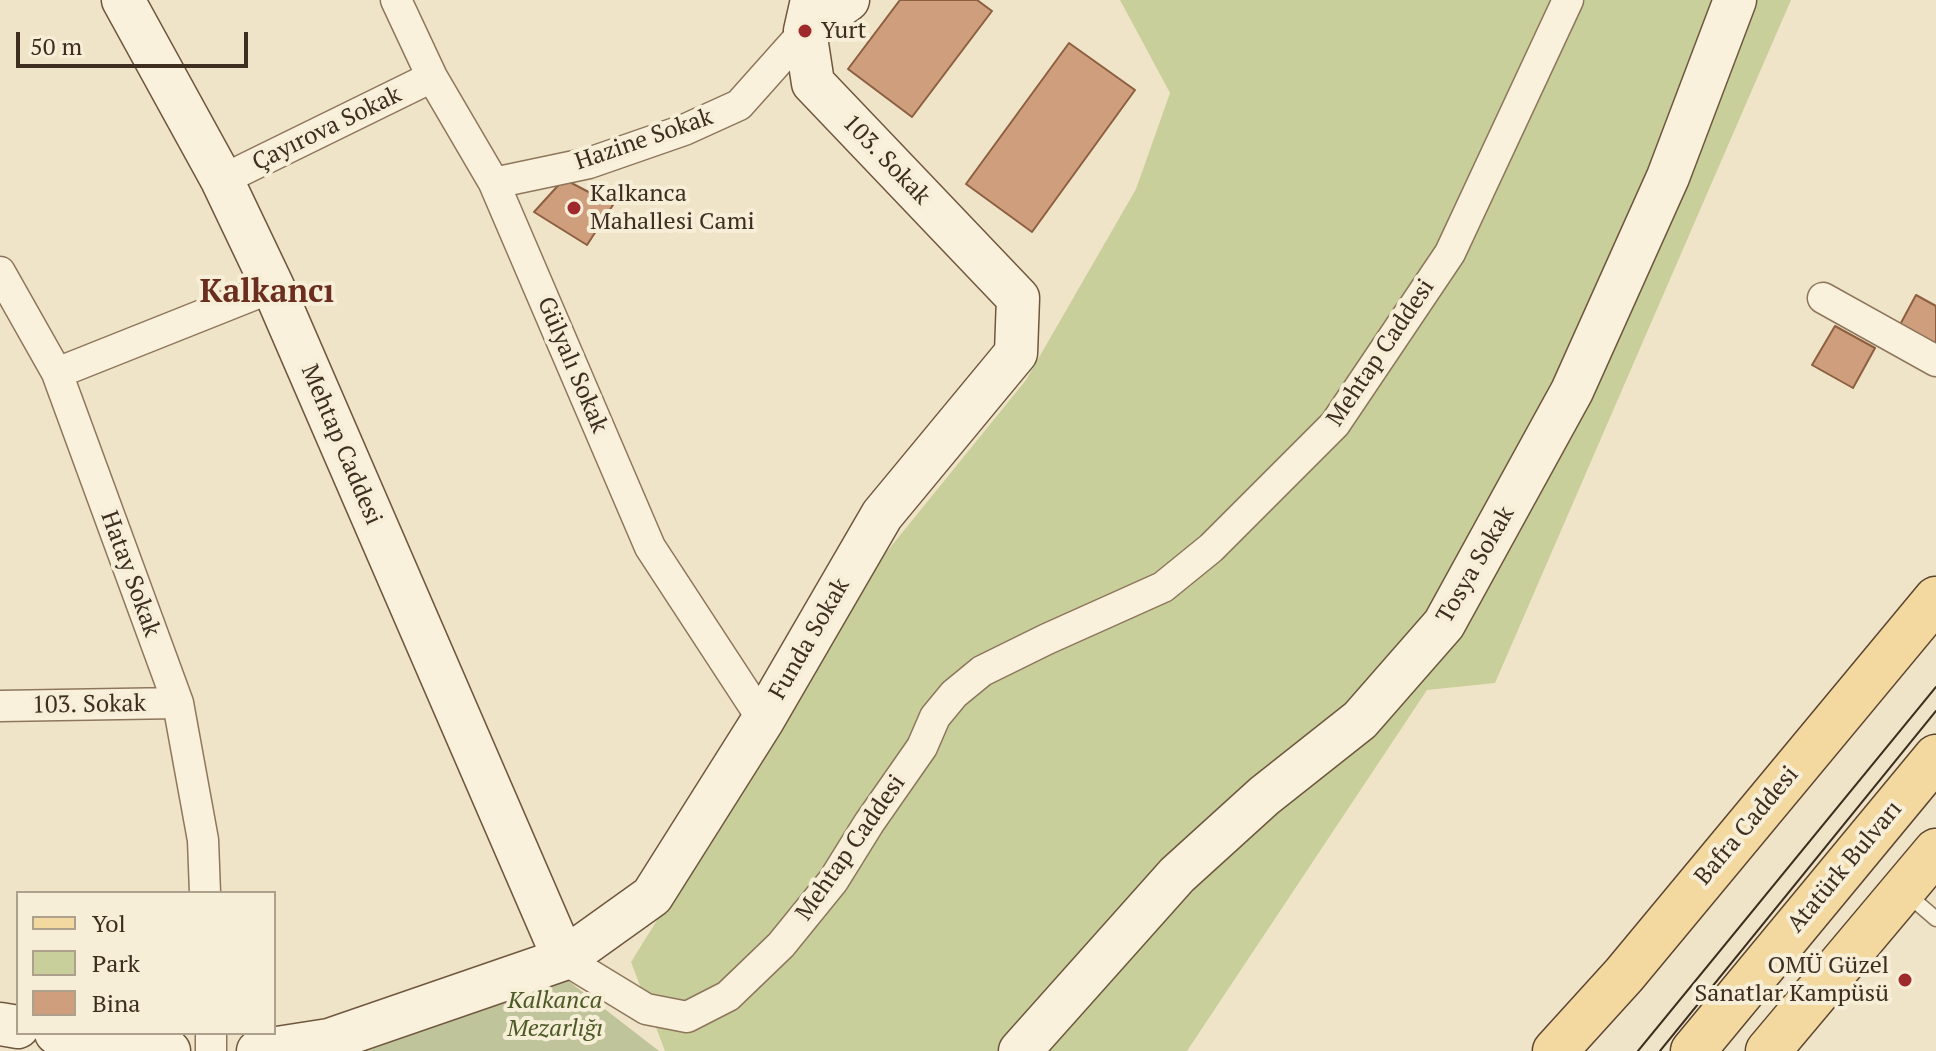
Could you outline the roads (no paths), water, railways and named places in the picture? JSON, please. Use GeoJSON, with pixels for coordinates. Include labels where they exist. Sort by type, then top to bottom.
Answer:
{"type":"FeatureCollection","features":[{"type":"Feature","properties":{"kind":"main road","name":"Bafra Caddesi"},"geometry":{"type":"LineString","coordinates":[[1555,1051],[1634,963],[1936,599]]}},
{"type":"Feature","properties":{"kind":"main road","name":"Atatürk Bulvarı"},"geometry":{"type":"LineString","coordinates":[[1693,1051],[1936,757]]}},
{"type":"Feature","properties":{"kind":"main road"},"geometry":{"type":"LineString","coordinates":[[1768,1051],[1936,851]]}},
{"type":"Feature","properties":{"kind":"street","name":"Mehtap Caddesi"},"geometry":{"type":"LineString","coordinates":[[123,0],[222,180],[273,287],[564,959],[646,1009],[687,1017],[728,996],[781,945],[833,881],[922,747],[935,717],[954,694],[982,671],[1163,587],[1211,548],[1335,424],[1450,253],[1568,0]]}},
{"type":"Feature","properties":{"kind":"street","name":"Gülyalı Sokak"},"geometry":{"type":"LineString","coordinates":[[396,0],[432,77],[494,183],[650,547],[763,720]]}},
{"type":"Feature","properties":{"kind":"street","name":"Hazine Sokak"},"geometry":{"type":"LineString","coordinates":[[494,183],[589,163],[684,130],[739,105],[808,15],[848,0]]}},
{"type":"Feature","properties":{"kind":"street","name":"Tosya Sokak"},"geometry":{"type":"LineString","coordinates":[[1020,1051],[1177,875],[1264,796],[1360,720],[1444,624],[1572,391],[1668,177],[1735,0]]}},
{"type":"Feature","properties":{"kind":"street","name":"103. Sokak"},"geometry":{"type":"LineString","coordinates":[[808,15],[813,83],[1018,298]]}},
{"type":"Feature","properties":{"kind":"street","name":"Çayırova Sokak"},"geometry":{"type":"LineString","coordinates":[[222,180],[432,77]]}},
{"type":"Feature","properties":{"kind":"street","name":"Hatay Sokak"},"geometry":{"type":"LineString","coordinates":[[0,272],[57,373],[178,703],[203,840],[205,891]]}},
{"type":"Feature","properties":{"kind":"street"},"geometry":{"type":"LineString","coordinates":[[57,373],[273,287]]}},
{"type":"Feature","properties":{"kind":"street","name":"Funda Sokak"},"geometry":{"type":"LineString","coordinates":[[258,1051],[329,1040],[564,959],[652,896],[763,720],[882,515],[1016,353],[1018,298]]}},
{"type":"Feature","properties":{"kind":"street"},"geometry":{"type":"LineString","coordinates":[[1823,298],[1936,361]]}},
{"type":"Feature","properties":{"kind":"street","name":"103. Sokak"},"geometry":{"type":"LineString","coordinates":[[0,706],[178,703]]}},
{"type":"Feature","properties":{"kind":"street"},"geometry":{"type":"LineString","coordinates":[[69,1035],[169,1051]]}},
{"type":"Feature","properties":{"kind":"lane"},"geometry":{"type":"LineString","coordinates":[[1903,891],[1936,919]]}},
{"type":"Feature","properties":{"kind":"tram line"},"geometry":{"type":"LineString","coordinates":[[1638,1051],[1936,687]]}},
{"type":"Feature","properties":{"kind":"tram line"},"geometry":{"type":"LineString","coordinates":[[1660,1051],[1936,711]]}},
{"type":"Feature","properties":{"kind":"place","name":"Yurt"},"geometry":{"type":"Point","coordinates":[805,31]}},
{"type":"Feature","properties":{"kind":"place","name":"Kalkanca Mahallesi Cami"},"geometry":{"type":"Point","coordinates":[574,208]}},
{"type":"Feature","properties":{"kind":"place","name":"OMÜ Güzel Sanatlar Kampüsü"},"geometry":{"type":"Point","coordinates":[1905,980]}},
{"type":"Feature","properties":{"kind":"district","name":"Kalkancı"},"geometry":{"type":"Point","coordinates":[267,293]}},
{"type":"Feature","properties":{"kind":"park label","name":"Kalkanca Mezarlığı"},"geometry":{"type":"Point","coordinates":[555,1015]}}]}
